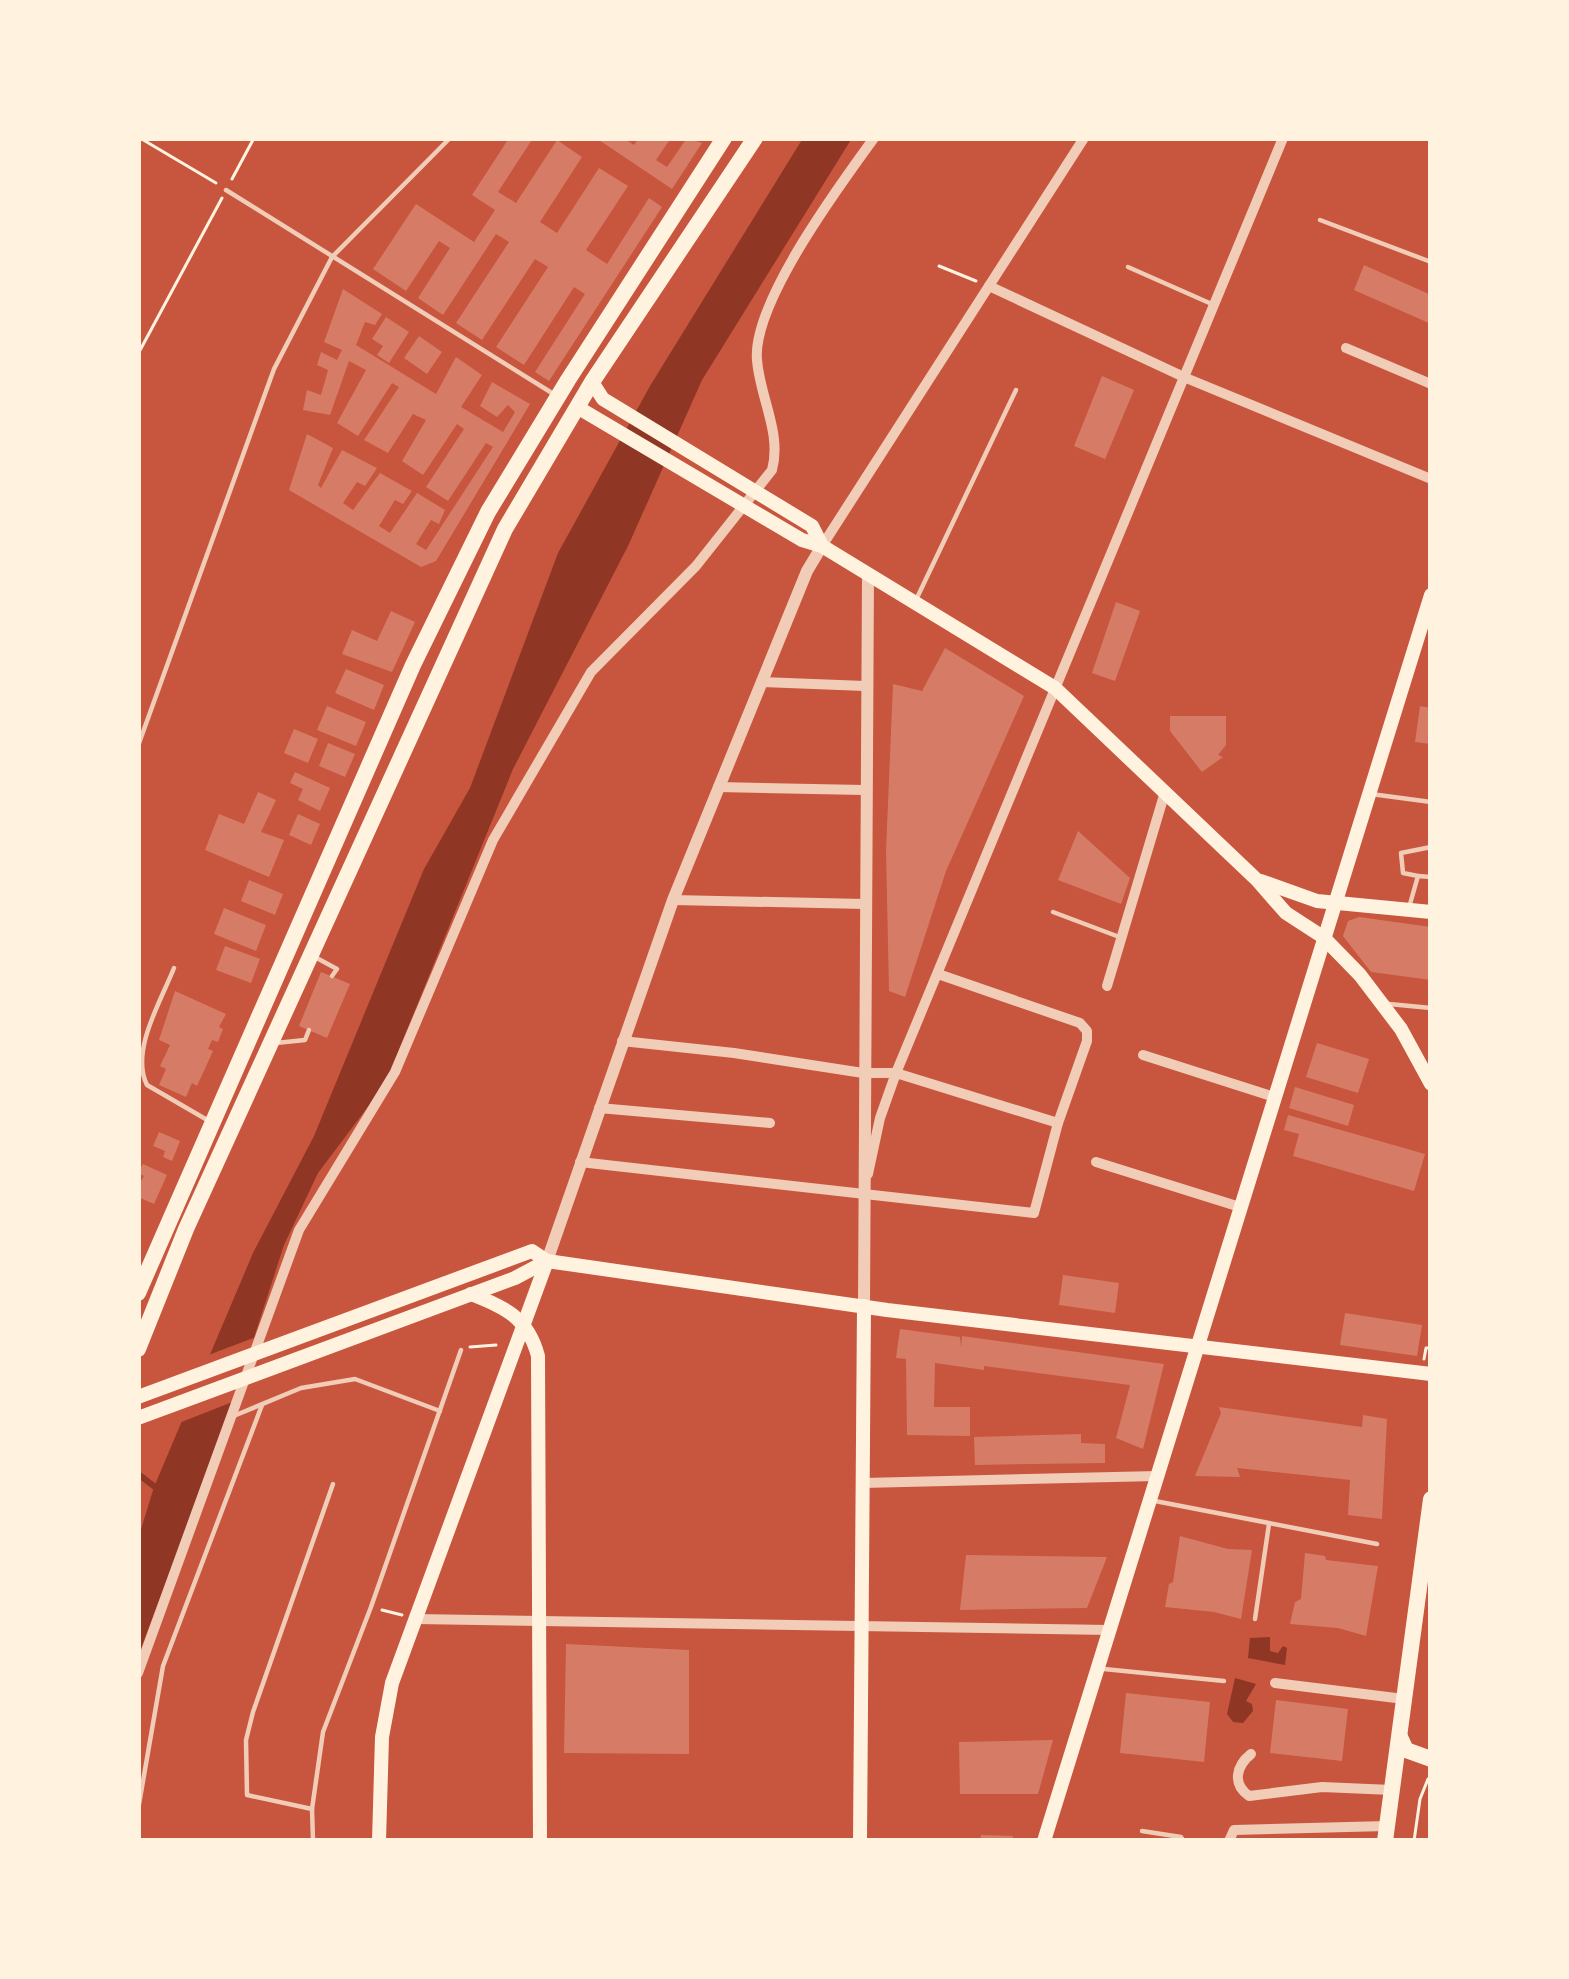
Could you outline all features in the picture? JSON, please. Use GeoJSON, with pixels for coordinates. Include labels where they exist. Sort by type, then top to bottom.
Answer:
{"type":"FeatureCollection","features":[{"type":"Feature","properties":{"kind":"main road"},"geometry":{"type":"LineString","coordinates":[[138,1293],[413,665],[488,512],[724,138]]}},
{"type":"Feature","properties":{"kind":"main road"},"geometry":{"type":"LineString","coordinates":[[138,1348],[186,1228],[505,529],[592,382],[755,138]]}},
{"type":"Feature","properties":{"kind":"main road"},"geometry":{"type":"LineString","coordinates":[[577,407],[608,317]]}},
{"type":"Feature","properties":{"kind":"main road"},"geometry":{"type":"LineString","coordinates":[[592,382],[610,403],[812,526],[822,546]]}},
{"type":"Feature","properties":{"kind":"main road"},"geometry":{"type":"LineString","coordinates":[[577,407],[802,540],[822,546],[1055,688],[1286,913],[1323,937],[1383,1004],[1431,1084]]}},
{"type":"Feature","properties":{"kind":"main road"},"geometry":{"type":"LineString","coordinates":[[1045,1841],[1240,1207],[1266,1150],[1274,1097],[1431,595]]}},
{"type":"Feature","properties":{"kind":"main road"},"geometry":{"type":"LineString","coordinates":[[1257,880],[1317,901],[1431,912]]}},
{"type":"Feature","properties":{"kind":"main road"},"geometry":{"type":"LineString","coordinates":[[142,1395],[532,1251],[547,1261],[864,1306],[1431,1374]]}},
{"type":"Feature","properties":{"kind":"main road"},"geometry":{"type":"LineString","coordinates":[[138,1418],[525,1274],[547,1261]]}},
{"type":"Feature","properties":{"kind":"main road"},"geometry":{"type":"LineString","coordinates":[[379,1841],[384,1717],[415,1619],[547,1261]]}},
{"type":"Feature","properties":{"kind":"main road"},"geometry":{"type":"LineString","coordinates":[[471,1294],[509,1310],[524,1323],[535,1342],[539,1369],[540,1841]]}},
{"type":"Feature","properties":{"kind":"main road"},"geometry":{"type":"LineString","coordinates":[[860,1841],[864,1306]]}},
{"type":"Feature","properties":{"kind":"main road"},"geometry":{"type":"LineString","coordinates":[[1386,1834],[1431,1499]]}},
{"type":"Feature","properties":{"kind":"main road"},"geometry":{"type":"LineString","coordinates":[[1400,1736],[1406,1750],[1431,1759]]}},
{"type":"Feature","properties":{"kind":"street"},"geometry":{"type":"LineString","coordinates":[[138,1673],[299,1230],[394,1072],[493,840],[591,672],[696,566],[772,470],[777,452],[756,358],[761,331],[791,260],[874,138]]}},
{"type":"Feature","properties":{"kind":"street"},"geometry":{"type":"LineString","coordinates":[[547,1261],[673,900],[810,565],[1084,138]]}},
{"type":"Feature","properties":{"kind":"street"},"geometry":{"type":"LineString","coordinates":[[864,1195],[880,1118],[896,1073],[1283,138]]}},
{"type":"Feature","properties":{"kind":"street"},"geometry":{"type":"LineString","coordinates":[[988,286],[1186,378],[1431,479]]}},
{"type":"Feature","properties":{"kind":"street"},"geometry":{"type":"LineString","coordinates":[[1346,348],[1431,384]]}},
{"type":"Feature","properties":{"kind":"street"},"geometry":{"type":"LineString","coordinates":[[864,1306],[868,575]]}},
{"type":"Feature","properties":{"kind":"street"},"geometry":{"type":"LineString","coordinates":[[761,682],[865,686]]}},
{"type":"Feature","properties":{"kind":"street"},"geometry":{"type":"LineString","coordinates":[[718,787],[864,790]]}},
{"type":"Feature","properties":{"kind":"street"},"geometry":{"type":"LineString","coordinates":[[1107,986],[1165,792]]}},
{"type":"Feature","properties":{"kind":"street"},"geometry":{"type":"LineString","coordinates":[[673,900],[865,904]]}},
{"type":"Feature","properties":{"kind":"street"},"geometry":{"type":"LineString","coordinates":[[580,1162],[1034,1213],[1058,1123],[1088,1041],[1087,1031],[1080,1023],[938,974]]}},
{"type":"Feature","properties":{"kind":"street"},"geometry":{"type":"LineString","coordinates":[[622,1041],[863,1073],[896,1073],[1058,1123]]}},
{"type":"Feature","properties":{"kind":"street"},"geometry":{"type":"LineString","coordinates":[[1143,1055],[1274,1097]]}},
{"type":"Feature","properties":{"kind":"street"},"geometry":{"type":"LineString","coordinates":[[599,1108],[770,1123]]}},
{"type":"Feature","properties":{"kind":"street"},"geometry":{"type":"LineString","coordinates":[[1096,1162],[1240,1207]]}},
{"type":"Feature","properties":{"kind":"street"},"geometry":{"type":"LineString","coordinates":[[863,1483],[1157,1476]]}},
{"type":"Feature","properties":{"kind":"street"},"geometry":{"type":"LineString","coordinates":[[415,1619],[1110,1630]]}},
{"type":"Feature","properties":{"kind":"street"},"geometry":{"type":"LineString","coordinates":[[1275,1683],[1404,1699]]}},
{"type":"Feature","properties":{"kind":"street"},"geometry":{"type":"LineString","coordinates":[[1251,1754],[1238,1770],[1237,1780],[1249,1796],[1322,1787],[1392,1790]]}},
{"type":"Feature","properties":{"kind":"street"},"geometry":{"type":"LineString","coordinates":[[1228,1841],[1234,1830],[1386,1834]]}},
{"type":"Feature","properties":{"kind":"lane"},"geometry":{"type":"LineString","coordinates":[[138,746],[274,369],[332,256],[450,138]]}},
{"type":"Feature","properties":{"kind":"lane"},"geometry":{"type":"LineString","coordinates":[[226,190],[558,397]]}},
{"type":"Feature","properties":{"kind":"lane"},"geometry":{"type":"LineString","coordinates":[[1320,220],[1431,262]]}},
{"type":"Feature","properties":{"kind":"lane"},"geometry":{"type":"LineString","coordinates":[[1128,267],[1214,305]]}},
{"type":"Feature","properties":{"kind":"lane"},"geometry":{"type":"LineString","coordinates":[[915,602],[1016,390]]}},
{"type":"Feature","properties":{"kind":"lane"},"geometry":{"type":"LineString","coordinates":[[1371,794],[1431,802]]}},
{"type":"Feature","properties":{"kind":"lane"},"geometry":{"type":"LineString","coordinates":[[1431,847],[1401,853],[1403,872],[1431,878]]}},
{"type":"Feature","properties":{"kind":"lane"},"geometry":{"type":"LineString","coordinates":[[1409,909],[1418,876]]}},
{"type":"Feature","properties":{"kind":"lane"},"geometry":{"type":"LineString","coordinates":[[1053,912],[1122,938]]}},
{"type":"Feature","properties":{"kind":"lane"},"geometry":{"type":"LineString","coordinates":[[310,955],[338,969],[332,976]]}},
{"type":"Feature","properties":{"kind":"lane"},"geometry":{"type":"LineString","coordinates":[[174,968],[145,1041],[143,1076],[147,1085],[214,1123]]}},
{"type":"Feature","properties":{"kind":"lane"},"geometry":{"type":"LineString","coordinates":[[1383,1004],[1431,1008]]}},
{"type":"Feature","properties":{"kind":"lane"},"geometry":{"type":"LineString","coordinates":[[271,1043],[305,1040],[309,1030]]}},
{"type":"Feature","properties":{"kind":"lane"},"geometry":{"type":"LineString","coordinates":[[313,1841],[312,1809],[322,1732],[461,1350]]}},
{"type":"Feature","properties":{"kind":"lane"},"geometry":{"type":"LineString","coordinates":[[233,1417],[301,1388],[355,1379],[440,1411]]}},
{"type":"Feature","properties":{"kind":"lane"},"geometry":{"type":"LineString","coordinates":[[138,1810],[164,1666],[262,1405]]}},
{"type":"Feature","properties":{"kind":"lane"},"geometry":{"type":"LineString","coordinates":[[312,1809],[247,1795],[246,1740],[333,1484]]}},
{"type":"Feature","properties":{"kind":"lane"},"geometry":{"type":"LineString","coordinates":[[1150,1500],[1377,1544]]}},
{"type":"Feature","properties":{"kind":"lane"},"geometry":{"type":"LineString","coordinates":[[1255,1619],[1269,1523]]}},
{"type":"Feature","properties":{"kind":"lane"},"geometry":{"type":"LineString","coordinates":[[1098,1668],[1224,1681]]}},
{"type":"Feature","properties":{"kind":"lane"},"geometry":{"type":"LineString","coordinates":[[1142,1831],[1184,1841]]}},
{"type":"Feature","properties":{"kind":"path"},"geometry":{"type":"LineString","coordinates":[[140,138],[226,190]]}},
{"type":"Feature","properties":{"kind":"path"},"geometry":{"type":"LineString","coordinates":[[138,354],[254,138]]}},
{"type":"Feature","properties":{"kind":"path"},"geometry":{"type":"LineString","coordinates":[[939,266],[988,286]]}},
{"type":"Feature","properties":{"kind":"path"},"geometry":{"type":"LineString","coordinates":[[461,1350],[516,1343]]}},
{"type":"Feature","properties":{"kind":"path"},"geometry":{"type":"LineString","coordinates":[[371,1606],[415,1619]]}},
{"type":"Feature","properties":{"kind":"path"},"geometry":{"type":"LineString","coordinates":[[1414,1841],[1420,1799],[1431,1771]]}},
{"type":"Feature","properties":{"kind":"shaded area"},"geometry":{"type":"Polygon","coordinates":[[[803,138],[852,138],[702,380],[628,546],[513,769],[385,1084],[318,1173],[284,1245],[225,1427],[138,1656],[138,1539],[154,1487],[253,1253],[314,1136],[424,869],[470,788],[558,553],[650,386],[803,138]]]}},
{"type":"Feature","properties":{"kind":"shaded area"},"geometry":{"type":"Polygon","coordinates":[[[1270,1637],[1270,1651],[1287,1648],[1285,1665],[1248,1658],[1250,1638],[1270,1637]]]}},
{"type":"Feature","properties":{"kind":"shaded area"},"geometry":{"type":"Polygon","coordinates":[[[1235,1678],[1256,1684],[1246,1701],[1253,1711],[1243,1723],[1233,1722],[1227,1714],[1235,1678]]]}},
{"type":"Feature","properties":{"kind":"pier"},"geometry":{"type":"Polygon","coordinates":[[[261,1335],[240,1399],[174,1425],[203,1357],[261,1335]]]}},
{"type":"Feature","properties":{"kind":"building"},"geometry":{"type":"Polygon","coordinates":[[[509,138],[533,138],[498,192],[516,203],[557,140],[582,157],[540,222],[557,233],[599,168],[628,186],[586,250],[607,264],[649,198],[662,207],[549,381],[535,372],[585,294],[574,287],[524,365],[496,347],[548,267],[535,259],[482,340],[456,323],[509,242],[496,234],[443,315],[418,298],[450,248],[439,241],[406,291],[373,269],[416,204],[474,242],[495,210],[472,195],[509,138]]]}},
{"type":"Feature","properties":{"kind":"building"},"geometry":{"type":"Polygon","coordinates":[[[596,138],[623,138],[634,145],[639,138],[671,138],[656,160],[667,167],[687,138],[702,143],[672,189],[596,138]]]}},
{"type":"Feature","properties":{"kind":"building"},"geometry":{"type":"Polygon","coordinates":[[[1364,265],[1431,295],[1431,324],[1354,290],[1364,265]]]}},
{"type":"Feature","properties":{"kind":"building"},"geometry":{"type":"Polygon","coordinates":[[[343,289],[382,314],[375,325],[365,322],[356,345],[436,394],[456,357],[482,375],[461,407],[503,432],[515,412],[508,405],[497,417],[480,406],[492,382],[530,404],[436,561],[421,567],[289,490],[307,434],[333,448],[318,485],[321,488],[342,450],[377,468],[365,486],[357,482],[343,503],[353,510],[380,473],[412,491],[403,504],[395,500],[379,526],[390,533],[417,493],[445,510],[439,524],[431,520],[416,544],[426,550],[493,447],[486,443],[448,501],[426,487],[464,429],[457,424],[423,475],[402,461],[426,420],[413,414],[388,453],[364,440],[399,387],[392,383],[358,436],[337,423],[366,370],[349,361],[330,415],[303,410],[307,390],[321,395],[328,370],[317,365],[321,352],[337,360],[342,350],[324,342],[343,289]]]}},
{"type":"Feature","properties":{"kind":"building"},"geometry":{"type":"Polygon","coordinates":[[[386,317],[409,332],[389,363],[377,355],[383,346],[372,339],[386,317]]]}},
{"type":"Feature","properties":{"kind":"building"},"geometry":{"type":"Polygon","coordinates":[[[419,336],[442,352],[427,374],[404,358],[419,336]]]}},
{"type":"Feature","properties":{"kind":"building"},"geometry":{"type":"Polygon","coordinates":[[[1102,376],[1134,390],[1105,459],[1074,446],[1102,376]]]}},
{"type":"Feature","properties":{"kind":"building"},"geometry":{"type":"Polygon","coordinates":[[[1116,602],[1140,611],[1115,681],[1092,673],[1116,602]]]}},
{"type":"Feature","properties":{"kind":"building"},"geometry":{"type":"Polygon","coordinates":[[[391,611],[415,622],[392,672],[342,654],[352,630],[377,641],[391,611]]]}},
{"type":"Feature","properties":{"kind":"building"},"geometry":{"type":"Polygon","coordinates":[[[945,648],[1024,696],[946,871],[905,997],[889,991],[886,851],[893,684],[922,691],[945,648]]]}},
{"type":"Feature","properties":{"kind":"building"},"geometry":{"type":"Polygon","coordinates":[[[346,669],[384,685],[374,710],[335,693],[346,669]]]}},
{"type":"Feature","properties":{"kind":"building"},"geometry":{"type":"Polygon","coordinates":[[[327,706],[366,722],[356,746],[317,730],[327,706]]]}},
{"type":"Feature","properties":{"kind":"building"},"geometry":{"type":"Polygon","coordinates":[[[1420,706],[1431,708],[1431,744],[1415,742],[1420,706]]]}},
{"type":"Feature","properties":{"kind":"building"},"geometry":{"type":"Polygon","coordinates":[[[1170,716],[1226,716],[1226,745],[1218,755],[1223,757],[1202,772],[1170,731],[1170,716]]]}},
{"type":"Feature","properties":{"kind":"building"},"geometry":{"type":"Polygon","coordinates":[[[294,729],[318,739],[308,763],[284,753],[294,729]]]}},
{"type":"Feature","properties":{"kind":"building"},"geometry":{"type":"Polygon","coordinates":[[[328,743],[355,754],[345,777],[319,766],[328,743]]]}},
{"type":"Feature","properties":{"kind":"building"},"geometry":{"type":"Polygon","coordinates":[[[295,772],[330,788],[320,811],[298,800],[303,789],[290,783],[295,772]]]}},
{"type":"Feature","properties":{"kind":"building"},"geometry":{"type":"Polygon","coordinates":[[[258,792],[276,800],[261,832],[284,840],[269,877],[205,850],[219,814],[244,824],[258,792]]]}},
{"type":"Feature","properties":{"kind":"building"},"geometry":{"type":"Polygon","coordinates":[[[298,814],[320,824],[311,845],[289,835],[298,814]]]}},
{"type":"Feature","properties":{"kind":"building"},"geometry":{"type":"Polygon","coordinates":[[[1078,831],[1130,878],[1121,904],[1058,880],[1078,831]]]}},
{"type":"Feature","properties":{"kind":"building"},"geometry":{"type":"Polygon","coordinates":[[[249,880],[283,894],[275,915],[241,901],[249,880]]]}},
{"type":"Feature","properties":{"kind":"building"},"geometry":{"type":"Polygon","coordinates":[[[224,908],[266,925],[256,951],[214,934],[224,908]]]}},
{"type":"Feature","properties":{"kind":"building"},"geometry":{"type":"Polygon","coordinates":[[[1359,917],[1431,927],[1431,980],[1371,972],[1343,936],[1348,921],[1359,917]]]}},
{"type":"Feature","properties":{"kind":"building"},"geometry":{"type":"Polygon","coordinates":[[[225,946],[260,959],[251,983],[216,970],[225,946]]]}},
{"type":"Feature","properties":{"kind":"building"},"geometry":{"type":"Polygon","coordinates":[[[321,972],[350,984],[327,1038],[299,1026],[321,972]]]}},
{"type":"Feature","properties":{"kind":"building"},"geometry":{"type":"Polygon","coordinates":[[[175,991],[226,1014],[218,1042],[212,1040],[208,1049],[213,1051],[197,1086],[192,1083],[186,1097],[159,1085],[166,1069],[160,1066],[170,1045],[159,1040],[175,991]]]}},
{"type":"Feature","properties":{"kind":"building"},"geometry":{"type":"Polygon","coordinates":[[[1317,1043],[1369,1059],[1358,1093],[1306,1077],[1317,1043]]]}},
{"type":"Feature","properties":{"kind":"building"},"geometry":{"type":"Polygon","coordinates":[[[1295,1087],[1354,1105],[1348,1126],[1289,1108],[1295,1087]]]}},
{"type":"Feature","properties":{"kind":"building"},"geometry":{"type":"Polygon","coordinates":[[[1288,1115],[1425,1154],[1414,1191],[1293,1156],[1299,1134],[1284,1130],[1288,1115]]]}},
{"type":"Feature","properties":{"kind":"building"},"geometry":{"type":"Polygon","coordinates":[[[159,1132],[180,1141],[172,1161],[153,1146],[159,1132]]]}},
{"type":"Feature","properties":{"kind":"building"},"geometry":{"type":"Polygon","coordinates":[[[143,1164],[167,1175],[154,1204],[138,1197],[143,1164]]]}},
{"type":"Feature","properties":{"kind":"building"},"geometry":{"type":"Polygon","coordinates":[[[1063,1275],[1119,1283],[1115,1313],[1059,1305],[1063,1275]]]}},
{"type":"Feature","properties":{"kind":"building"},"geometry":{"type":"Polygon","coordinates":[[[1345,1313],[1422,1325],[1417,1356],[1340,1345],[1345,1313]]]}},
{"type":"Feature","properties":{"kind":"building"},"geometry":{"type":"Polygon","coordinates":[[[900,1329],[960,1337],[961,1347],[962,1336],[1164,1364],[1143,1449],[1116,1438],[1130,1385],[935,1363],[934,1407],[970,1407],[970,1436],[907,1435],[906,1359],[896,1358],[900,1329]]]}},
{"type":"Feature","properties":{"kind":"building"},"geometry":{"type":"Polygon","coordinates":[[[1219,1407],[1362,1427],[1363,1415],[1387,1419],[1382,1519],[1348,1515],[1350,1480],[1237,1468],[1240,1477],[1195,1476],[1221,1413],[1219,1407]]]}},
{"type":"Feature","properties":{"kind":"building"},"geometry":{"type":"Polygon","coordinates":[[[1081,1434],[1081,1443],[1105,1444],[1105,1463],[975,1465],[974,1437],[1081,1434]]]}},
{"type":"Feature","properties":{"kind":"building"},"geometry":{"type":"Polygon","coordinates":[[[1180,1536],[1252,1550],[1241,1619],[1165,1607],[1180,1536]]]}},
{"type":"Feature","properties":{"kind":"building"},"geometry":{"type":"Polygon","coordinates":[[[1305,1553],[1378,1566],[1366,1636],[1290,1624],[1295,1602],[1301,1599],[1305,1553]]]}},
{"type":"Feature","properties":{"kind":"building"},"geometry":{"type":"Polygon","coordinates":[[[966,1555],[1107,1557],[1087,1608],[960,1610],[966,1555]]]}},
{"type":"Feature","properties":{"kind":"building"},"geometry":{"type":"Polygon","coordinates":[[[566,1644],[689,1650],[689,1754],[564,1753],[566,1644]]]}},
{"type":"Feature","properties":{"kind":"building"},"geometry":{"type":"Polygon","coordinates":[[[1126,1693],[1210,1702],[1204,1762],[1120,1753],[1126,1693]]]}},
{"type":"Feature","properties":{"kind":"building"},"geometry":{"type":"Polygon","coordinates":[[[1276,1700],[1348,1709],[1342,1761],[1270,1753],[1276,1700]]]}},
{"type":"Feature","properties":{"kind":"building"},"geometry":{"type":"Polygon","coordinates":[[[1053,1740],[1038,1794],[960,1794],[959,1742],[1053,1740]]]}},
{"type":"Feature","properties":{"kind":"building"},"geometry":{"type":"Polygon","coordinates":[[[981,1835],[1013,1836],[1012,1841],[980,1841],[981,1835]]]}},
{"type":"Feature","properties":{"kind":"waterway"},"geometry":{"type":"LineString","coordinates":[[138,1474],[159,1490]]}}]}
